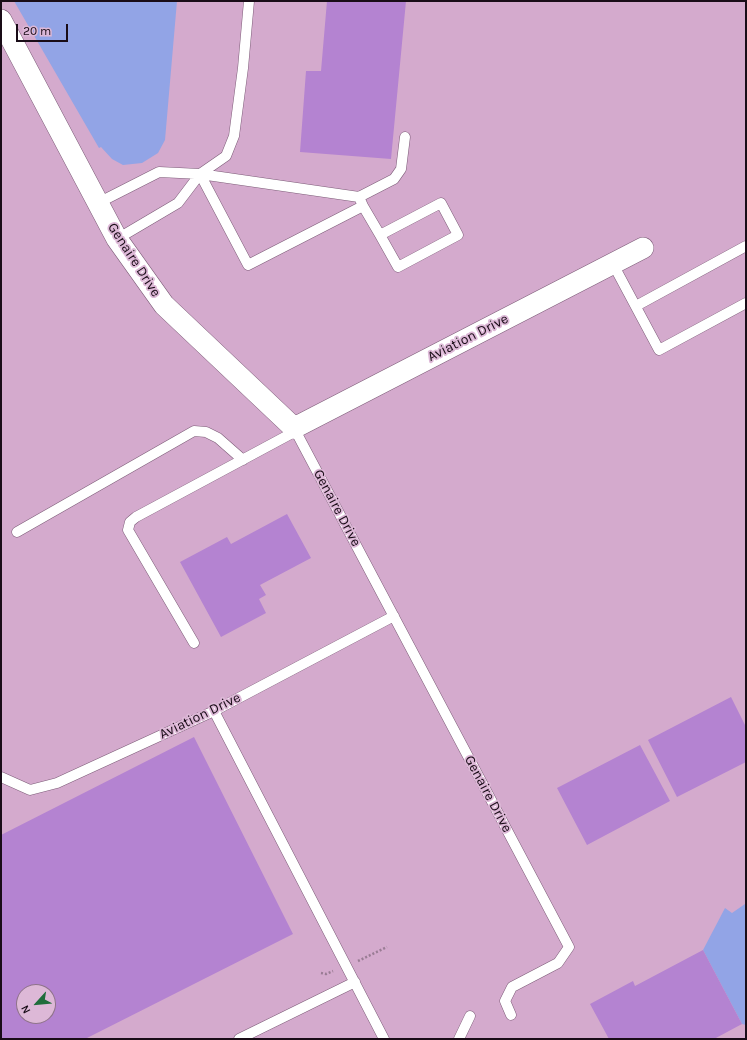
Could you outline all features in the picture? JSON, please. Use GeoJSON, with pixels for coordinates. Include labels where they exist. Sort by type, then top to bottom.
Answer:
{"type":"FeatureCollection","features":[{"type":"Feature","properties":{"kind":"street","name":"Genaire Drive"},"geometry":{"type":"LineString","coordinates":[[1,20],[116,239],[164,305],[295,430]]}},
{"type":"Feature","properties":{"kind":"street","name":"Aviation Drive"},"geometry":{"type":"LineString","coordinates":[[295,430],[643,248]]}},
{"type":"Feature","properties":{"kind":"lane"},"geometry":{"type":"LineString","coordinates":[[116,239],[178,203],[200,174],[226,156],[234,136],[250,1]]}},
{"type":"Feature","properties":{"kind":"lane"},"geometry":{"type":"LineString","coordinates":[[200,174],[248,265],[361,201],[394,179],[401,170],[405,137]]}},
{"type":"Feature","properties":{"kind":"lane"},"geometry":{"type":"LineString","coordinates":[[98,203],[159,172],[200,174],[361,201]]}},
{"type":"Feature","properties":{"kind":"lane"},"geometry":{"type":"LineString","coordinates":[[361,201],[380,235],[398,267],[458,235],[441,203],[380,235]]}},
{"type":"Feature","properties":{"kind":"lane"},"geometry":{"type":"LineString","coordinates":[[636,306],[746,246]]}},
{"type":"Feature","properties":{"kind":"lane"},"geometry":{"type":"LineString","coordinates":[[613,264],[659,350],[746,303]]}},
{"type":"Feature","properties":{"kind":"lane"},"geometry":{"type":"LineString","coordinates":[[194,643],[128,530],[130,522],[136,516],[243,460],[295,430]]}},
{"type":"Feature","properties":{"kind":"lane","name":"Genaire Drive"},"geometry":{"type":"LineString","coordinates":[[295,430],[569,947],[558,963],[512,988],[505,1001],[511,1014]]}},
{"type":"Feature","properties":{"kind":"lane"},"geometry":{"type":"LineString","coordinates":[[17,532],[194,431],[206,432],[218,438],[243,460]]}},
{"type":"Feature","properties":{"kind":"lane","name":"Aviation Drive"},"geometry":{"type":"LineString","coordinates":[[1,777],[30,790],[57,783],[214,711],[394,616]]}},
{"type":"Feature","properties":{"kind":"lane"},"geometry":{"type":"LineString","coordinates":[[214,711],[384,1039]]}},
{"type":"Feature","properties":{"kind":"lane"},"geometry":{"type":"LineString","coordinates":[[239,1039],[355,982]]}},
{"type":"Feature","properties":{"kind":"lane"},"geometry":{"type":"LineString","coordinates":[[459,1039],[470,1016]]}},
{"type":"Feature","properties":{"kind":"shaded area"},"geometry":{"type":"Polygon","coordinates":[[[1,1],[746,1],[746,1039],[1,1039],[1,1]]]}},
{"type":"Feature","properties":{"kind":"shaded area"},"geometry":{"type":"Polygon","coordinates":[[[14,1],[177,1],[165,140],[158,153],[142,163],[123,165],[112,159],[101,147],[99,148],[14,1]]]}},
{"type":"Feature","properties":{"kind":"shaded area"},"geometry":{"type":"Polygon","coordinates":[[[745,904],[746,1025],[742,1024],[703,950],[725,908],[732,913],[745,904]]]}},
{"type":"Feature","properties":{"kind":"building"},"geometry":{"type":"Polygon","coordinates":[[[327,1],[406,1],[391,159],[300,152],[306,71],[321,71],[327,1]]]}},
{"type":"Feature","properties":{"kind":"building"},"geometry":{"type":"Polygon","coordinates":[[[287,514],[311,558],[260,585],[266,595],[259,599],[266,613],[221,637],[180,562],[227,537],[231,544],[287,514]]]}},
{"type":"Feature","properties":{"kind":"building"},"geometry":{"type":"Polygon","coordinates":[[[731,697],[746,727],[746,762],[677,797],[648,740],[731,697]]]}},
{"type":"Feature","properties":{"kind":"building"},"geometry":{"type":"Polygon","coordinates":[[[194,737],[293,934],[85,1039],[1,1039],[1,835],[194,737]]]}},
{"type":"Feature","properties":{"kind":"building"},"geometry":{"type":"Polygon","coordinates":[[[640,745],[670,801],[587,845],[557,788],[640,745]]]}},
{"type":"Feature","properties":{"kind":"building"},"geometry":{"type":"Polygon","coordinates":[[[703,950],[742,1024],[714,1039],[609,1039],[590,1004],[633,981],[635,986],[703,950]]]}}]}
